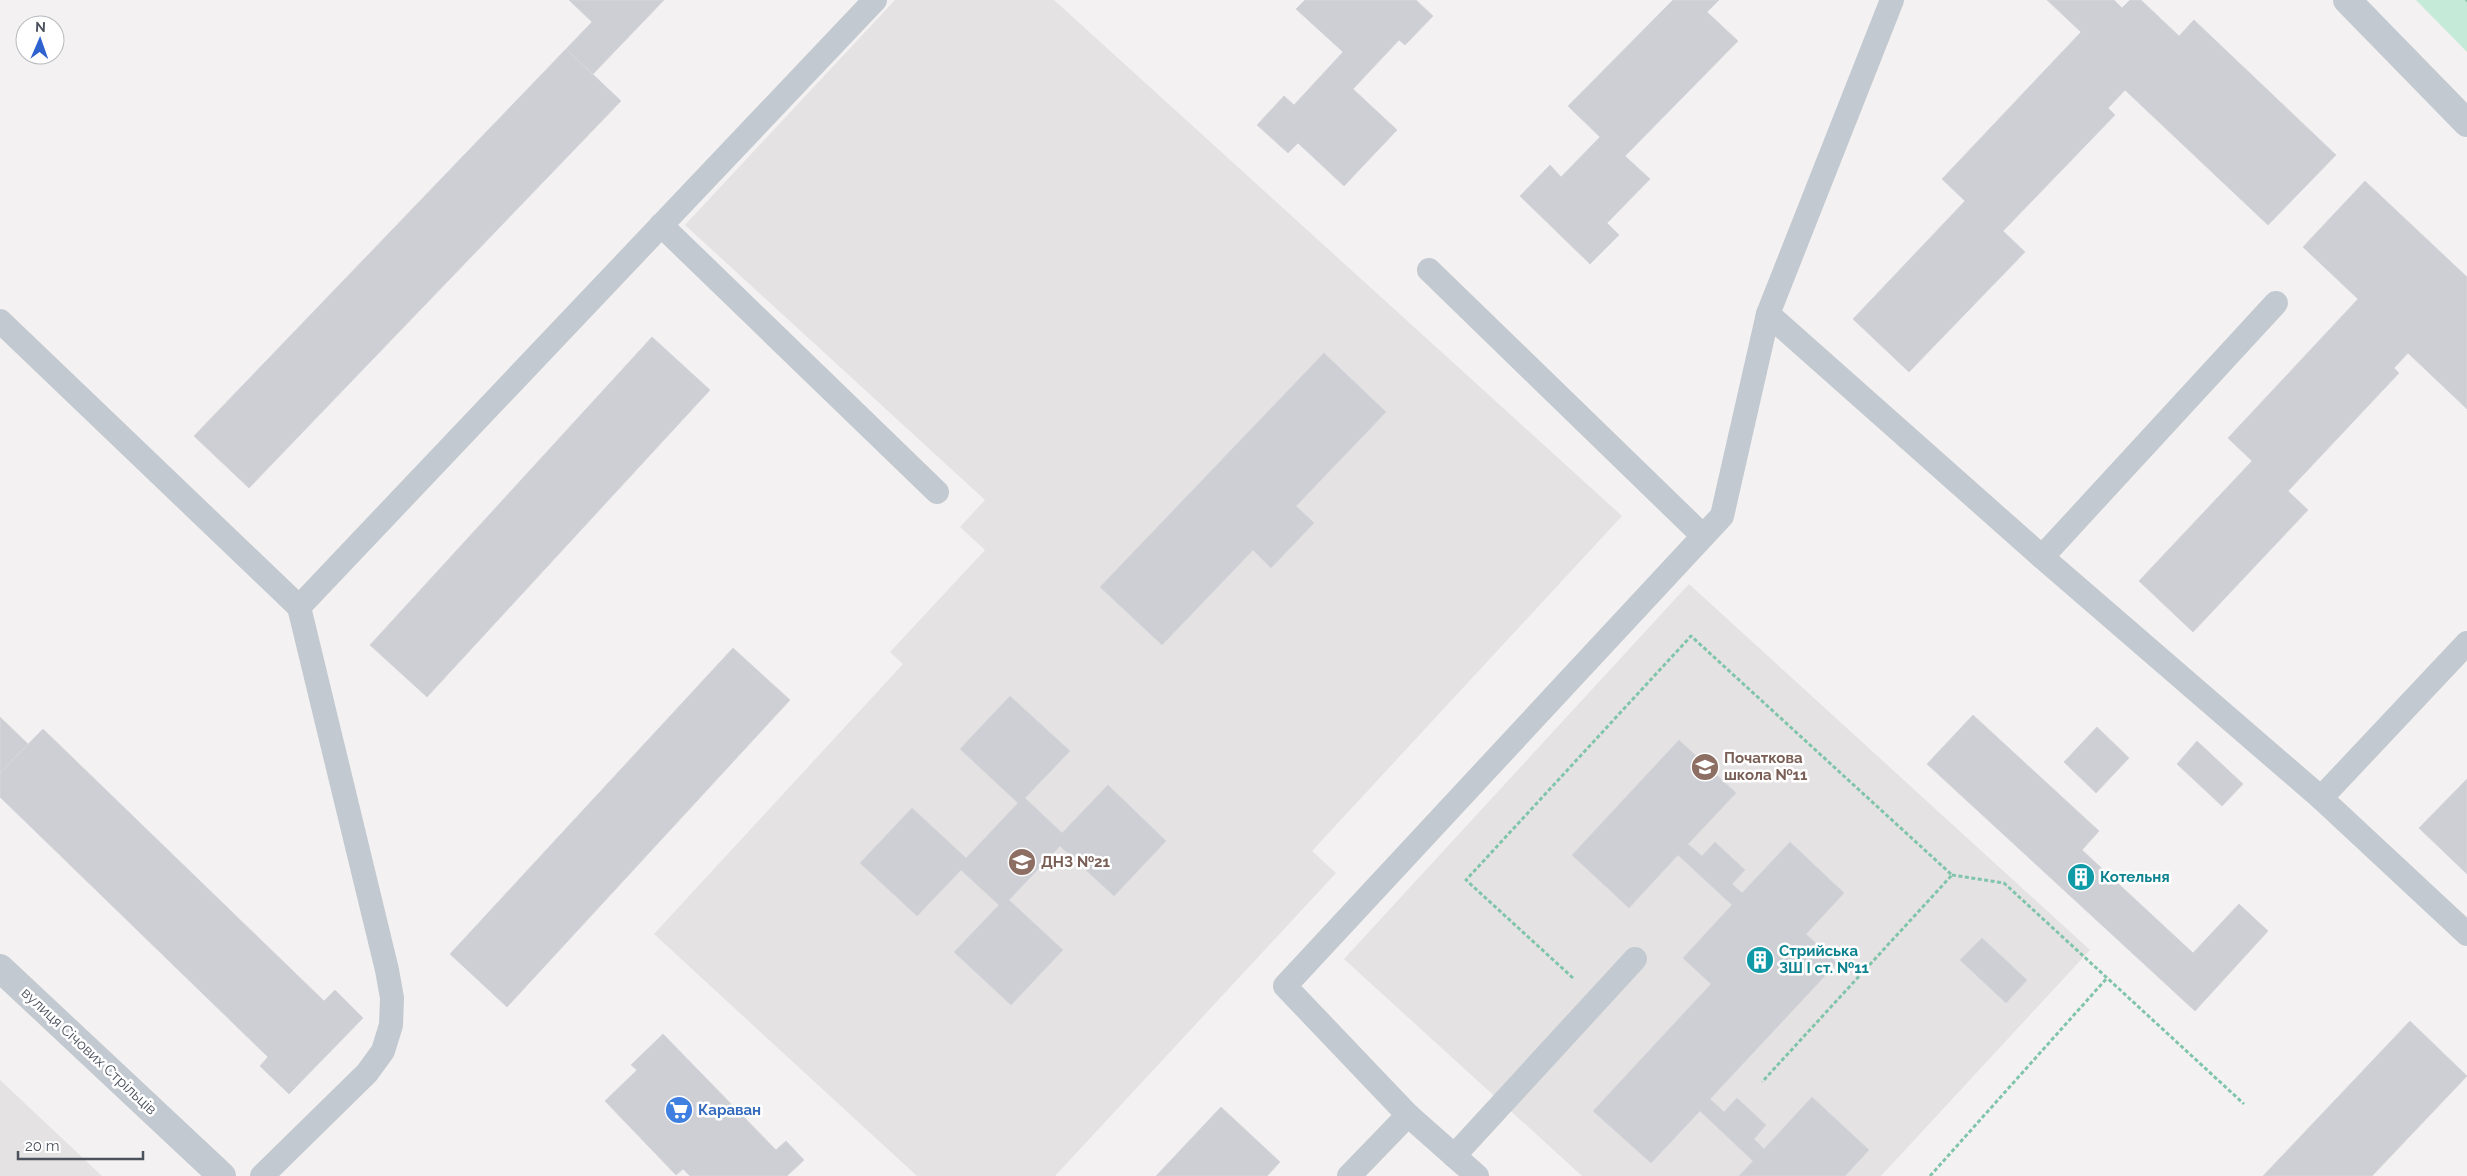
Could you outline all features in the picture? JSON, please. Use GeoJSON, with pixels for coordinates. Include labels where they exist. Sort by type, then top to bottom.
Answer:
{"type":"FeatureCollection","features":[{"type":"Feature","properties":{"kind":"street"},"geometry":{"type":"LineString","coordinates":[[2347,0],[2467,123]]}},
{"type":"Feature","properties":{"kind":"street","name":"вулиця Січових Стрільців"},"geometry":{"type":"LineString","coordinates":[[0,968],[222,1176]]}},
{"type":"Feature","properties":{"kind":"lane"},"geometry":{"type":"LineString","coordinates":[[299,608],[875,0]]}},
{"type":"Feature","properties":{"kind":"lane"},"geometry":{"type":"LineString","coordinates":[[1477,1176],[1408,1115],[1285,986],[1722,516],[1768,314],[1892,0]]}},
{"type":"Feature","properties":{"kind":"lane"},"geometry":{"type":"LineString","coordinates":[[661,225],[937,492]]}},
{"type":"Feature","properties":{"kind":"lane"},"geometry":{"type":"LineString","coordinates":[[1429,270],[1703,536]]}},
{"type":"Feature","properties":{"kind":"lane"},"geometry":{"type":"LineString","coordinates":[[2042,557],[2276,304]]}},
{"type":"Feature","properties":{"kind":"lane"},"geometry":{"type":"LineString","coordinates":[[1768,314],[2042,557],[2321,798],[2467,934]]}},
{"type":"Feature","properties":{"kind":"lane"},"geometry":{"type":"LineString","coordinates":[[0,321],[299,608],[388,970],[392,998],[390,1025],[383,1051],[372,1066],[262,1176]]}},
{"type":"Feature","properties":{"kind":"lane"},"geometry":{"type":"LineString","coordinates":[[2321,798],[2467,643]]}},
{"type":"Feature","properties":{"kind":"lane"},"geometry":{"type":"LineString","coordinates":[[1454,1156],[1635,959]]}},
{"type":"Feature","properties":{"kind":"lane"},"geometry":{"type":"LineString","coordinates":[[1349,1176],[1408,1115]]}},
{"type":"Feature","properties":{"kind":"path"},"geometry":{"type":"LineString","coordinates":[[1597,1001],[1466,880],[1691,636],[1952,875],[2004,883],[2244,1104]]}},
{"type":"Feature","properties":{"kind":"path"},"geometry":{"type":"LineString","coordinates":[[1762,1082],[1952,875]]}},
{"type":"Feature","properties":{"kind":"path"},"geometry":{"type":"LineString","coordinates":[[1930,1176],[2107,978]]}},
{"type":"Feature","properties":{"kind":"shaded area"},"geometry":{"type":"Polygon","coordinates":[[[895,0],[1054,0],[1622,516],[1312,851],[1336,873],[1055,1176],[917,1176],[654,934],[903,664],[890,652],[985,550],[960,527],[985,500],[685,225],[895,0]]]}},
{"type":"Feature","properties":{"kind":"shaded area","name":"Початкова школа №11"},"geometry":{"type":"Polygon","coordinates":[[[1689,584],[2090,950],[1881,1176],[1582,1176],[1344,959],[1689,584]]]}},
{"type":"Feature","properties":{"kind":"shaded area"},"geometry":{"type":"Polygon","coordinates":[[[0,1080],[102,1176],[0,1176],[0,1080]]]}},
{"type":"Feature","properties":{"kind":"green space"},"geometry":{"type":"Polygon","coordinates":[[[2416,0],[2467,0],[2467,52],[2416,0]]]}},
{"type":"Feature","properties":{"kind":"building"},"geometry":{"type":"Polygon","coordinates":[[[569,0],[664,0],[593,74],[566,49],[592,22],[569,0]]]}},
{"type":"Feature","properties":{"kind":"building"},"geometry":{"type":"Polygon","coordinates":[[[1305,0],[1416,0],[1433,16],[1405,45],[1399,40],[1353,89],[1397,130],[1344,186],[1298,143],[1288,153],[1257,125],[1284,96],[1294,105],[1343,52],[1296,9],[1305,0]]]}},
{"type":"Feature","properties":{"kind":"building"},"geometry":{"type":"Polygon","coordinates":[[[1673,0],[1719,0],[1707,12],[1738,41],[1625,156],[1650,179],[1607,223],[1619,235],[1590,264],[1520,196],[1550,165],[1561,177],[1600,137],[1568,106],[1673,0]]]}},
{"type":"Feature","properties":{"kind":"building"},"geometry":{"type":"Polygon","coordinates":[[[2047,0],[2114,0],[2122,8],[2130,0],[2141,0],[2179,36],[2194,20],[2336,155],[2268,225],[2125,90],[2108,108],[2115,115],[2003,231],[2025,252],[1909,372],[1853,319],[1965,201],[1942,179],[2081,32],[2047,0]]]}},
{"type":"Feature","properties":{"kind":"building"},"geometry":{"type":"Polygon","coordinates":[[[566,49],[621,101],[249,488],[194,436],[566,49]]]}},
{"type":"Feature","properties":{"kind":"building"},"geometry":{"type":"Polygon","coordinates":[[[2365,181],[2467,277],[2467,409],[2408,353],[2394,368],[2399,373],[2288,491],[2308,510],[2193,632],[2139,581],[2252,461],[2228,438],[2358,299],[2303,247],[2365,181]]]}},
{"type":"Feature","properties":{"kind":"building"},"geometry":{"type":"Polygon","coordinates":[[[652,337],[710,390],[427,697],[370,645],[652,337]]]}},
{"type":"Feature","properties":{"kind":"building"},"geometry":{"type":"Polygon","coordinates":[[[1324,353],[1386,412],[1296,506],[1314,523],[1271,568],[1253,550],[1162,645],[1100,587],[1324,353]]]}},
{"type":"Feature","properties":{"kind":"building"},"geometry":{"type":"Polygon","coordinates":[[[733,648],[790,700],[507,1007],[450,954],[733,648]]]}},
{"type":"Feature","properties":{"kind":"building"},"geometry":{"type":"Polygon","coordinates":[[[1010,696],[1070,751],[1025,798],[1062,833],[1108,785],[1166,841],[1114,896],[1060,846],[1009,900],[1063,950],[1011,1005],[954,952],[999,905],[961,870],[917,916],[860,863],[912,808],[966,858],[1018,803],[960,749],[1010,696]]]}},
{"type":"Feature","properties":{"kind":"building","name":"Котельня"},"geometry":{"type":"Polygon","coordinates":[[[1973,715],[2099,831],[2082,850],[2193,953],[2239,904],[2268,931],[2195,1011],[1927,764],[1973,715]]]}},
{"type":"Feature","properties":{"kind":"building"},"geometry":{"type":"Polygon","coordinates":[[[0,717],[28,744],[0,773],[0,717]]]}},
{"type":"Feature","properties":{"kind":"building"},"geometry":{"type":"Polygon","coordinates":[[[2097,727],[2129,758],[2096,793],[2064,762],[2097,727]]]}},
{"type":"Feature","properties":{"kind":"building"},"geometry":{"type":"Polygon","coordinates":[[[43,729],[324,1001],[335,990],[363,1018],[289,1094],[260,1066],[268,1057],[0,797],[0,773],[43,729]]]}},
{"type":"Feature","properties":{"kind":"building","name":"Стрийська ЗШ I ст. №11"},"geometry":{"type":"Polygon","coordinates":[[[1679,740],[1736,793],[1688,844],[1702,856],[1715,842],[1745,870],[1732,884],[1742,893],[1790,842],[1844,893],[1806,934],[1837,963],[1710,1099],[1724,1112],[1737,1098],[1766,1125],[1754,1139],[1764,1149],[1812,1097],[1869,1150],[1845,1176],[1739,1176],[1753,1161],[1700,1111],[1651,1163],[1593,1111],[1711,984],[1683,958],[1732,905],[1678,855],[1629,908],[1572,855],[1679,740]]]}},
{"type":"Feature","properties":{"kind":"building"},"geometry":{"type":"Polygon","coordinates":[[[2197,741],[2243,784],[2222,806],[2177,764],[2197,741]]]}},
{"type":"Feature","properties":{"kind":"building"},"geometry":{"type":"Polygon","coordinates":[[[2467,779],[2467,874],[2419,828],[2467,779]]]}},
{"type":"Feature","properties":{"kind":"building"},"geometry":{"type":"Polygon","coordinates":[[[1982,938],[2027,980],[2006,1003],[1960,960],[1982,938]]]}},
{"type":"Feature","properties":{"kind":"building"},"geometry":{"type":"Polygon","coordinates":[[[2410,1021],[2467,1076],[2372,1176],[2263,1176],[2410,1021]]]}},
{"type":"Feature","properties":{"kind":"building"},"geometry":{"type":"Polygon","coordinates":[[[663,1034],[776,1150],[786,1141],[804,1160],[787,1176],[690,1176],[683,1169],[676,1175],[605,1101],[637,1070],[631,1065],[663,1034]]]}},
{"type":"Feature","properties":{"kind":"building"},"geometry":{"type":"Polygon","coordinates":[[[1221,1107],[1280,1162],[1267,1176],[1156,1176],[1221,1107]]]}},
{"type":"Feature","properties":{"kind":"place","name":"Початкова школа №11"},"geometry":{"type":"Point","coordinates":[1705,767]}},
{"type":"Feature","properties":{"kind":"place","name":"ДНЗ №21"},"geometry":{"type":"Point","coordinates":[1022,862]}},
{"type":"Feature","properties":{"kind":"place","name":"Котельня"},"geometry":{"type":"Point","coordinates":[2081,877]}},
{"type":"Feature","properties":{"kind":"place","name":"Стрийська ЗШ I ст. №11"},"geometry":{"type":"Point","coordinates":[1760,960]}},
{"type":"Feature","properties":{"kind":"place","name":"Караван"},"geometry":{"type":"Point","coordinates":[679,1110]}}]}
